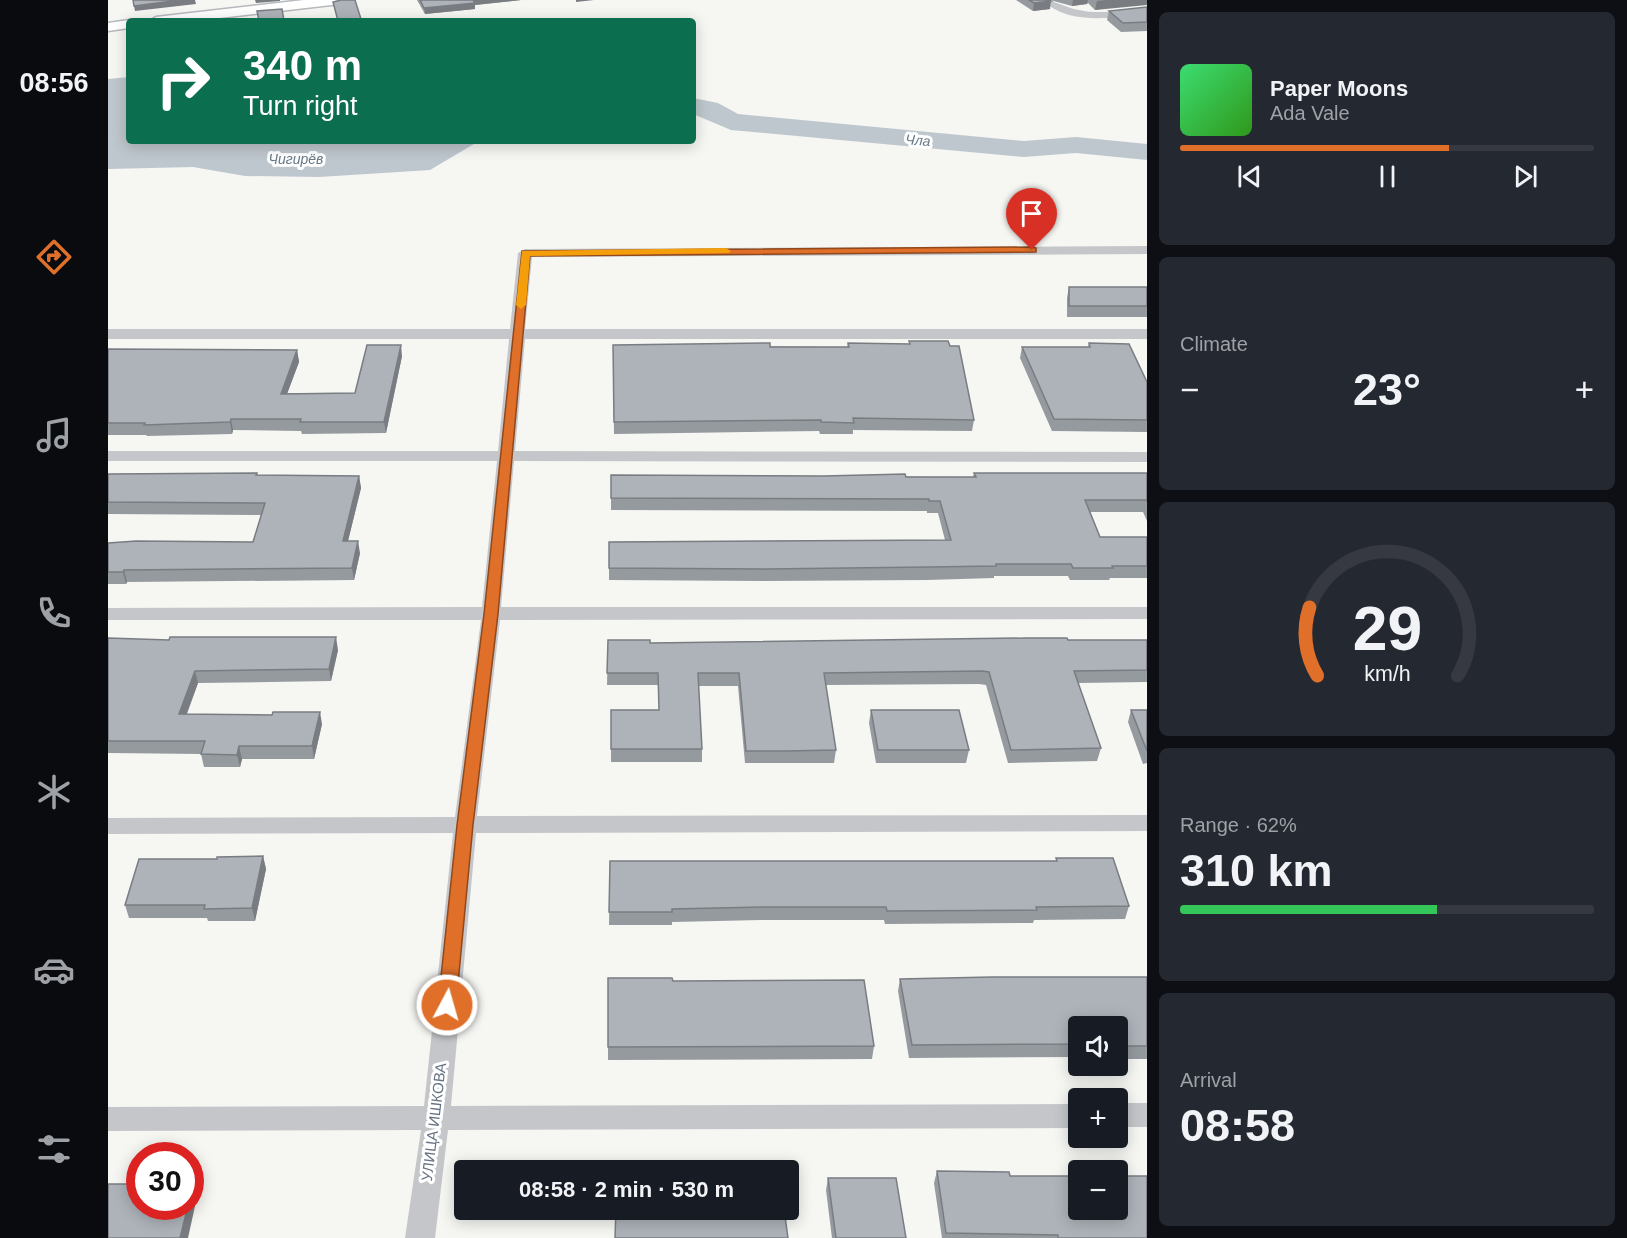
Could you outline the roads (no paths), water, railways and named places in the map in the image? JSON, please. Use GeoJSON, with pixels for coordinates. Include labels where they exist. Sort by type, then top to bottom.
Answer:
{"type":"FeatureCollection","features":[{"type":"Feature","properties":{"kind":"street"},"geometry":{"type":"LineString","coordinates":[[182,18],[340,0]]}},
{"type":"Feature","properties":{"kind":"street"},"geometry":{"type":"LineString","coordinates":[[1047,0],[1072,14],[1086,16],[1147,10]]}},
{"type":"Feature","properties":{"kind":"street"},"geometry":{"type":"LineString","coordinates":[[108,27],[126,24]]}},
{"type":"Feature","properties":{"kind":"street","name":"УЛИЦА ИШКОВА"},"geometry":{"type":"LineString","coordinates":[[420,1238],[436,1118],[465,825],[491,614],[525,253],[1147,250]]}},
{"type":"Feature","properties":{"kind":"street"},"geometry":{"type":"LineString","coordinates":[[108,334],[518,336],[1147,334]]}},
{"type":"Feature","properties":{"kind":"street"},"geometry":{"type":"LineString","coordinates":[[108,456],[1147,457]]}},
{"type":"Feature","properties":{"kind":"street"},"geometry":{"type":"LineString","coordinates":[[108,614],[1147,613]]}},
{"type":"Feature","properties":{"kind":"street"},"geometry":{"type":"LineString","coordinates":[[108,825],[1147,823]]}},
{"type":"Feature","properties":{"kind":"street"},"geometry":{"type":"LineString","coordinates":[[1128,1115],[1147,1115]]}},
{"type":"Feature","properties":{"kind":"street"},"geometry":{"type":"LineString","coordinates":[[108,1119],[1068,1116]]}},
{"type":"Feature","properties":{"kind":"water","name":"Чигирёв"},"geometry":{"type":"Polygon","coordinates":[[[126,77],[126,144],[474,144],[430,170],[319,177],[245,176],[193,167],[108,169],[108,79],[126,77]]]}},
{"type":"Feature","properties":{"kind":"waterway","name":"Чла"},"geometry":{"type":"LineString","coordinates":[[696,107],[709,109],[731,122],[1024,149],[1076,145],[1147,152]]}}]}
